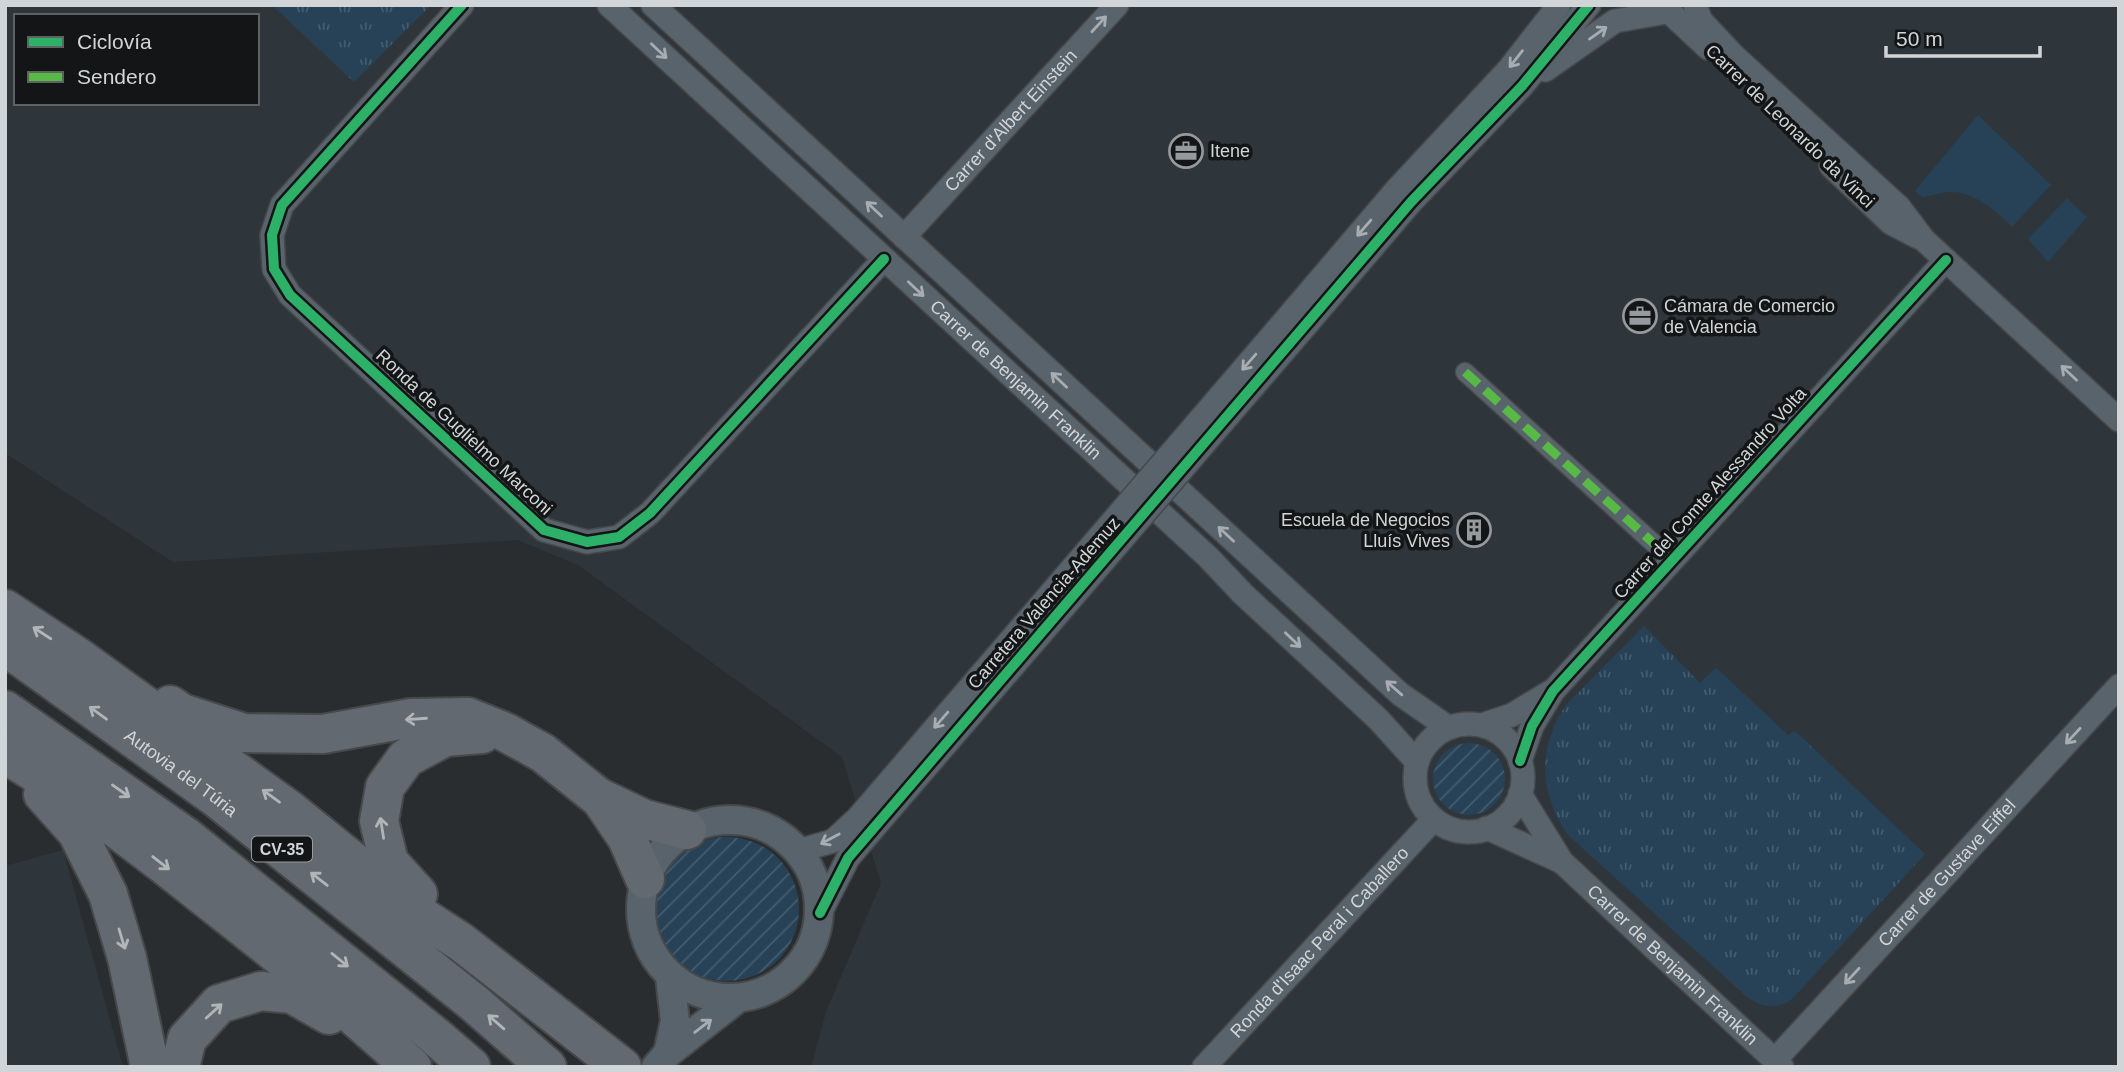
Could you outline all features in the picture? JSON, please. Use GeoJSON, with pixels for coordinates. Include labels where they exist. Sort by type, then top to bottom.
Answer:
{"type":"FeatureCollection","features":[{"type":"Feature","properties":{"kind":"highway"},"geometry":{"type":"LineString","coordinates":[[5,609],[79,657],[291,811],[418,914],[461,942],[622,1067]]}},
{"type":"Feature","properties":{"kind":"highway","name":"Autovia del Túria"},"geometry":{"type":"LineString","coordinates":[[5,646],[215,797],[474,1003],[547,1067]]}},
{"type":"Feature","properties":{"kind":"highway"},"geometry":{"type":"LineString","coordinates":[[79,657],[116,671],[182,713],[244,733],[323,734],[411,718],[468,717],[505,732],[542,753],[598,797],[644,819],[687,830]]}},
{"type":"Feature","properties":{"kind":"highway","name":"CV-35"},"geometry":{"type":"LineString","coordinates":[[5,710],[185,836],[471,1067]]}},
{"type":"Feature","properties":{"kind":"highway"},"geometry":{"type":"LineString","coordinates":[[461,942],[389,862],[380,821],[384,787],[406,758],[445,737],[505,732]]}},
{"type":"Feature","properties":{"kind":"highway"},"geometry":{"type":"LineString","coordinates":[[5,754],[76,798],[163,864],[340,1003],[412,1067]]}},
{"type":"Feature","properties":{"kind":"highway"},"geometry":{"type":"LineString","coordinates":[[5,765],[43,794],[77,832],[108,894],[127,958],[150,1067]]}},
{"type":"Feature","properties":{"kind":"highway"},"geometry":{"type":"LineString","coordinates":[[598,797],[627,838],[645,879]]}},
{"type":"Feature","properties":{"kind":"highway"},"geometry":{"type":"LineString","coordinates":[[180,1067],[187,1039],[219,1004],[261,991],[292,994],[350,1026],[395,1067]]}},
{"type":"Feature","properties":{"kind":"street","name":"Ronda de Guglielmo Marconi"},"geometry":{"type":"LineString","coordinates":[[462,5],[282,205],[272,236],[274,269],[290,295],[544,530],[587,542],[619,537],[650,513],[884,259]]}},
{"type":"Feature","properties":{"kind":"street","name":"Carrer de Benjamin Franklin"},"geometry":{"type":"LineString","coordinates":[[609,5],[1208,557],[1243,594],[1378,719],[1417,762]]}},
{"type":"Feature","properties":{"kind":"street","name":"Carrer de Benjamin Franklin"},"geometry":{"type":"LineString","coordinates":[[653,5],[1390,685],[1449,727]]}},
{"type":"Feature","properties":{"kind":"street","name":"Carrer d'Albert Einstein"},"geometry":{"type":"LineString","coordinates":[[904,237],[1117,5]]}},
{"type":"Feature","properties":{"kind":"street"},"geometry":{"type":"LineString","coordinates":[[1300,317],[1398,188],[1508,69],[1559,5]]}},
{"type":"Feature","properties":{"kind":"street"},"geometry":{"type":"LineString","coordinates":[[1300,317],[1522,86],[1589,5]]}},
{"type":"Feature","properties":{"kind":"street","name":"Carrer de Leonardo da Vinci"},"geometry":{"type":"LineString","coordinates":[[1695,5],[1701,22],[1733,55],[1899,207],[1924,240],[2119,420]]}},
{"type":"Feature","properties":{"kind":"street"},"geometry":{"type":"LineString","coordinates":[[1522,86],[1615,21],[1665,9]]}},
{"type":"Feature","properties":{"kind":"street","name":"Carrer de Leonardo da Vinci"},"geometry":{"type":"LineString","coordinates":[[1665,9],[1698,36],[1891,223],[1924,240]]}},
{"type":"Feature","properties":{"kind":"street","name":"Carrer del Comte Alessandro Volta"},"geometry":{"type":"LineString","coordinates":[[1520,761],[1532,726],[1553,691],[1946,260]]}},
{"type":"Feature","properties":{"kind":"street","name":"Carretera Valencia-Ademuz"},"geometry":{"type":"LineString","coordinates":[[820,913],[865,824],[1300,317]]}},
{"type":"Feature","properties":{"kind":"street"},"geometry":{"type":"LineString","coordinates":[[1465,372],[1672,560]]}},
{"type":"Feature","properties":{"kind":"street","name":"Carrer de Gustave Eiffel"},"geometry":{"type":"LineString","coordinates":[[1779,1063],[2119,686]]}},
{"type":"Feature","properties":{"kind":"street","name":"Carrer del Comte Alessandro Volta"},"geometry":{"type":"LineString","coordinates":[[1482,726],[1512,715],[1553,691]]}},
{"type":"Feature","properties":{"kind":"street"},"geometry":{"type":"LineString","coordinates":[[1465,724],[1482,726],[1498,733],[1512,745],[1520,761],[1520,794],[1513,808],[1502,820],[1487,828],[1459,831],[1434,819],[1423,807],[1417,793],[1417,762],[1424,747],[1435,735],[1449,727],[1465,724]]}},
{"type":"Feature","properties":{"kind":"street","name":"Carrer de Benjamin Franklin"},"geometry":{"type":"LineString","coordinates":[[1520,794],[1562,862],[1779,1063]]}},
{"type":"Feature","properties":{"kind":"street","name":"Ronda d'Isaac Peral i Caballero"},"geometry":{"type":"LineString","coordinates":[[1204,1067],[1434,819]]}},
{"type":"Feature","properties":{"kind":"street"},"geometry":{"type":"LineString","coordinates":[[716,821],[746,821],[775,832],[798,851],[818,890],[820,913],[815,938],[803,961],[785,979],[763,992],[738,998],[714,997],[691,990],[670,977],[653,957],[642,932],[640,905],[645,879],[655,859],[669,843],[687,830],[716,821]]}},
{"type":"Feature","properties":{"kind":"street","name":"Carretera Valencia-Ademuz"},"geometry":{"type":"LineString","coordinates":[[798,851],[833,841],[865,824]]}},
{"type":"Feature","properties":{"kind":"street","name":"Carrer de Benjamin Franklin"},"geometry":{"type":"LineString","coordinates":[[1487,828],[1562,862]]}},
{"type":"Feature","properties":{"kind":"street"},"geometry":{"type":"LineString","coordinates":[[662,1060],[676,1021],[670,977]]}},
{"type":"Feature","properties":{"kind":"street"},"geometry":{"type":"LineString","coordinates":[[662,1060],[738,998]]}},
{"type":"Feature","properties":{"kind":"shaded area"},"geometry":{"type":"Polygon","coordinates":[[[5,5],[2119,5],[2119,1067],[811,1067],[826,1012],[881,883],[842,757],[578,565],[518,540],[173,562],[5,453],[5,5]]]}},
{"type":"Feature","properties":{"kind":"shaded area"},"geometry":{"type":"Polygon","coordinates":[[[63,850],[123,1067],[5,1067],[5,866],[63,850]]]}},
{"type":"Feature","properties":{"kind":"green space"},"geometry":{"type":"Polygon","coordinates":[[[272,5],[431,5],[354,82],[272,5]]]}},
{"type":"Feature","properties":{"kind":"green space"},"geometry":{"type":"Polygon","coordinates":[[[1978,115],[2051,185],[2012,227],[1976,198],[1946,192],[1922,197],[1915,191],[1978,115]]]}},
{"type":"Feature","properties":{"kind":"green space"},"geometry":{"type":"Polygon","coordinates":[[[2067,198],[2087,217],[2048,262],[2028,239],[2067,198]]]}},
{"type":"Feature","properties":{"kind":"green space"},"geometry":{"type":"Polygon","coordinates":[[[1644,626],[1700,683],[1716,668],[1788,735],[1795,731],[1925,854],[1792,999],[1780,1005],[1762,1005],[1746,996],[1568,835],[1551,803],[1545,771],[1546,754],[1557,721],[1566,705],[1644,626]]]}},
{"type":"Feature","properties":{"kind":"green space"},"geometry":{"type":"Polygon","coordinates":[[[1476,743],[1495,753],[1503,765],[1503,793],[1495,805],[1483,813],[1462,815],[1443,805],[1435,793],[1433,772],[1443,753],[1455,745],[1476,743]]]}},
{"type":"Feature","properties":{"kind":"green space"},"geometry":{"type":"Polygon","coordinates":[[[727,837],[754,843],[778,858],[793,882],[799,909],[793,936],[778,960],[754,975],[727,981],[700,975],[676,960],[661,936],[655,909],[661,882],[676,858],[700,843],[727,837]]]}},
{"type":"Feature","properties":{"kind":"marked path"},"geometry":{"type":"LineString","coordinates":[[1465,372],[1672,560]]}},
{"type":"Feature","properties":{"kind":"cycle path"},"geometry":{"type":"LineString","coordinates":[[462,5],[282,205],[272,235],[274,269],[290,295],[544,530],[587,542],[619,537],[650,513],[884,259]]}},
{"type":"Feature","properties":{"kind":"cycle path"},"geometry":{"type":"LineString","coordinates":[[820,913],[848,858],[1411,202],[1522,86],[1589,5]]}},
{"type":"Feature","properties":{"kind":"cycle path"},"geometry":{"type":"LineString","coordinates":[[1520,761],[1532,726],[1553,691],[1946,260]]}},
{"type":"Feature","properties":{"kind":"place","name":"Itene"},"geometry":{"type":"Point","coordinates":[1186,151]}},
{"type":"Feature","properties":{"kind":"place","name":"Cámara de Comercio de Valencia"},"geometry":{"type":"Point","coordinates":[1640,316]}},
{"type":"Feature","properties":{"kind":"place","name":"Escuela de Negocios Lluís Vives"},"geometry":{"type":"Point","coordinates":[1474,530]}}]}
